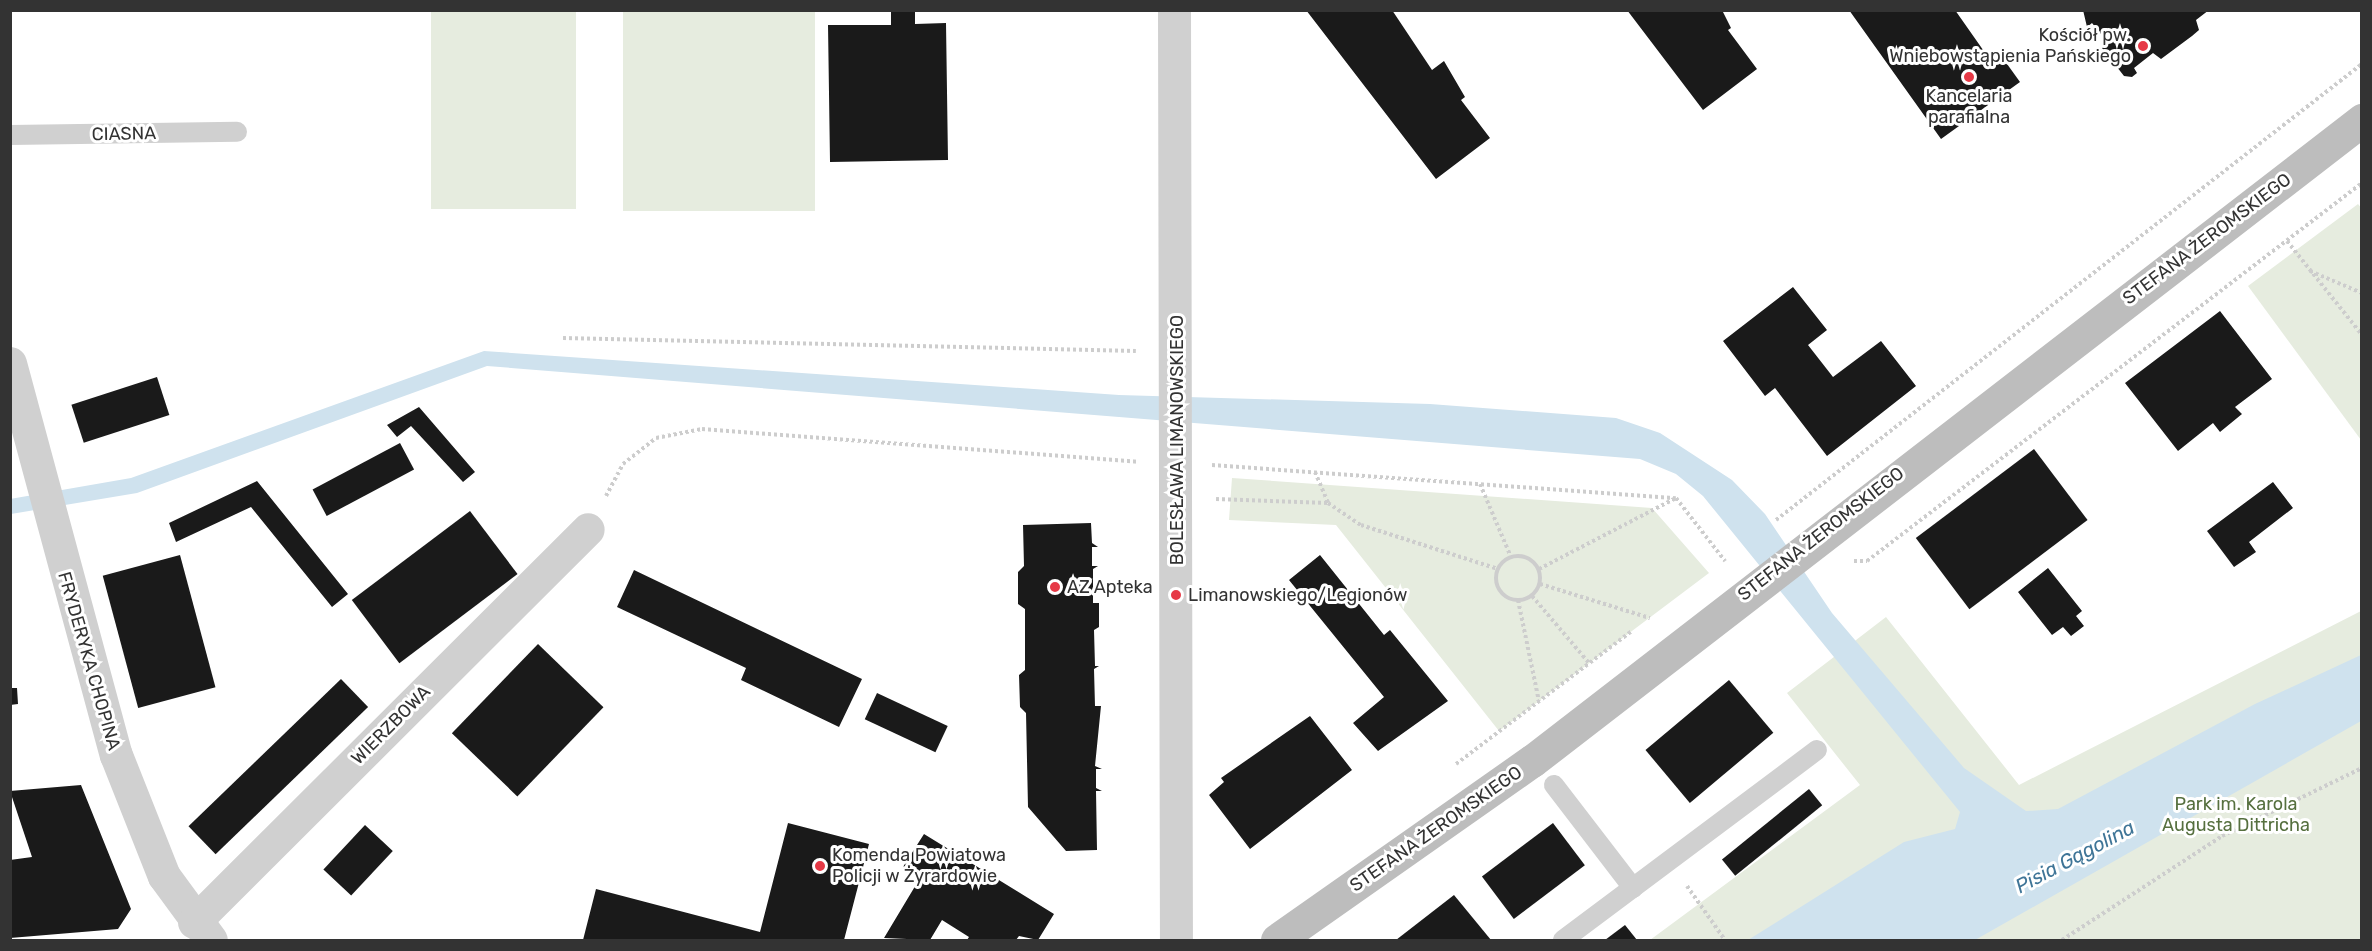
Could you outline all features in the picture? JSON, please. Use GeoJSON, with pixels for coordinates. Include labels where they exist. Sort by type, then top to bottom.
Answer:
{"type":"FeatureCollection","features":[{"type":"Feature","properties":{"kind":"street","name":"BOLESŁAWA LIMANOWSKIEGO"},"geometry":{"type":"LineString","coordinates":[[1174,10],[1179,366],[1176,940]]}},
{"type":"Feature","properties":{"kind":"street","name":"STEFANA ŻEROMSKIEGO"},"geometry":{"type":"LineString","coordinates":[[1276,940],[1532,761],[1819,535],[2361,120]]}},
{"type":"Feature","properties":{"kind":"street","name":"FRYDERYKA CHOPINA"},"geometry":{"type":"LineString","coordinates":[[10,363],[60,560],[116,755],[164,876],[202,931]]}},
{"type":"Feature","properties":{"kind":"street","name":"WIERZBOWA"},"geometry":{"type":"LineString","coordinates":[[202,931],[588,528]]}},
{"type":"Feature","properties":{"kind":"lane","name":"CIASNA"},"geometry":{"type":"LineString","coordinates":[[10,135],[237,132]]}},
{"type":"Feature","properties":{"kind":"lane"},"geometry":{"type":"LineString","coordinates":[[1563,940],[1817,750]]}},
{"type":"Feature","properties":{"kind":"lane"},"geometry":{"type":"LineString","coordinates":[[1554,785],[1633,888]]}},
{"type":"Feature","properties":{"kind":"path"},"geometry":{"type":"LineString","coordinates":[[1796,504],[2361,64]]}},
{"type":"Feature","properties":{"kind":"path"},"geometry":{"type":"LineString","coordinates":[[1842,560],[1867,561],[2361,183]]}},
{"type":"Feature","properties":{"kind":"path"},"geometry":{"type":"LineString","coordinates":[[2287,241],[2308,271],[2361,336]]}},
{"type":"Feature","properties":{"kind":"path"},"geometry":{"type":"LineString","coordinates":[[2308,271],[2361,293]]}},
{"type":"Feature","properties":{"kind":"path"},"geometry":{"type":"LineString","coordinates":[[563,338],[1140,352]]}},
{"type":"Feature","properties":{"kind":"path"},"geometry":{"type":"LineString","coordinates":[[588,528],[623,464],[656,438],[702,429],[1140,462]]}},
{"type":"Feature","properties":{"kind":"path"},"geometry":{"type":"LineString","coordinates":[[1217,465],[1677,498],[1725,561]]}},
{"type":"Feature","properties":{"kind":"path"},"geometry":{"type":"LineString","coordinates":[[1315,472],[1328,503]]}},
{"type":"Feature","properties":{"kind":"path"},"geometry":{"type":"LineString","coordinates":[[1480,484],[1511,557]]}},
{"type":"Feature","properties":{"kind":"path"},"geometry":{"type":"LineString","coordinates":[[1539,569],[1677,498]]}},
{"type":"Feature","properties":{"kind":"path"},"geometry":{"type":"LineString","coordinates":[[1216,499],[1328,503],[1361,525],[1498,569]]}},
{"type":"Feature","properties":{"kind":"path"},"geometry":{"type":"LineString","coordinates":[[1511,557],[1529,558],[1539,569],[1540,584],[1532,596],[1518,600],[1500,590],[1498,569],[1511,557]]}},
{"type":"Feature","properties":{"kind":"path"},"geometry":{"type":"LineString","coordinates":[[1540,584],[1650,618]]}},
{"type":"Feature","properties":{"kind":"path"},"geometry":{"type":"LineString","coordinates":[[1532,596],[1589,663]]}},
{"type":"Feature","properties":{"kind":"path"},"geometry":{"type":"LineString","coordinates":[[1518,600],[1539,701]]}},
{"type":"Feature","properties":{"kind":"path"},"geometry":{"type":"LineString","coordinates":[[1452,767],[1658,611]]}},
{"type":"Feature","properties":{"kind":"path"},"geometry":{"type":"LineString","coordinates":[[2062,940],[2222,836],[2361,768]]}},
{"type":"Feature","properties":{"kind":"path"},"geometry":{"type":"LineString","coordinates":[[1668,862],[1725,940]]}},
{"type":"Feature","properties":{"kind":"green space"},"geometry":{"type":"Polygon","coordinates":[[[431,11],[576,11],[576,209],[431,209],[431,11]]]}},
{"type":"Feature","properties":{"kind":"green space"},"geometry":{"type":"Polygon","coordinates":[[[623,11],[815,11],[815,211],[623,211],[623,11]]]}},
{"type":"Feature","properties":{"kind":"green space"},"geometry":{"type":"Polygon","coordinates":[[[2358,204],[2362,209],[2361,440],[2248,286],[2358,204]]]}},
{"type":"Feature","properties":{"kind":"green space"},"geometry":{"type":"Polygon","coordinates":[[[1232,478],[1652,508],[1709,573],[1499,731],[1336,525],[1229,520],[1232,478]]]}},
{"type":"Feature","properties":{"kind":"green space","name":"Park im. Karola Augusta Dittricha"},"geometry":{"type":"Polygon","coordinates":[[[2361,611],[2361,940],[1650,940],[1860,785],[1787,693],[1886,617],[2019,785],[2361,611]]]}},
{"type":"Feature","properties":{"kind":"water","name":"Pisia Gągolina"},"geometry":{"type":"Polygon","coordinates":[[[484,351],[1119,395],[1430,404],[1616,418],[1660,433],[1732,480],[1765,514],[1832,613],[1964,768],[2026,811],[2058,809],[2255,704],[2361,655],[2361,721],[1975,940],[1748,940],[1904,842],[1955,829],[1960,812],[1703,496],[1676,474],[1640,459],[487,366],[137,493],[11,514],[10,499],[131,478],[484,351]]]}},
{"type":"Feature","properties":{"kind":"building"},"geometry":{"type":"Polygon","coordinates":[[[891,10],[915,10],[915,24],[946,23],[948,160],[830,162],[828,25],[891,25],[891,10]]]}},
{"type":"Feature","properties":{"kind":"building"},"geometry":{"type":"Polygon","coordinates":[[[1306,10],[1392,10],[1432,70],[1444,61],[1465,97],[1461,100],[1490,138],[1436,179],[1306,10]]]}},
{"type":"Feature","properties":{"kind":"building"},"geometry":{"type":"Polygon","coordinates":[[[1627,10],[1722,10],[1731,28],[1728,30],[1757,69],[1703,110],[1627,10]]]}},
{"type":"Feature","properties":{"kind":"building"},"geometry":{"type":"Polygon","coordinates":[[[1849,10],[1955,10],[1988,57],[1997,50],[2020,82],[1941,139],[1849,10]]]}},
{"type":"Feature","properties":{"kind":"building","name":"Kościół pw. Wniebowstąpienia Pańskiego"},"geometry":{"type":"Polygon","coordinates":[[[2083,10],[2209,10],[2196,20],[2199,30],[2161,59],[2153,53],[2134,68],[2137,73],[2132,77],[2124,76],[2102,48],[2108,43],[2092,23],[2087,27],[2083,10]]]}},
{"type":"Feature","properties":{"kind":"building"},"geometry":{"type":"Polygon","coordinates":[[[1793,287],[1827,330],[1808,345],[1833,377],[1881,341],[1916,386],[1827,456],[1775,388],[1765,396],[1723,341],[1793,287]]]}},
{"type":"Feature","properties":{"kind":"building"},"geometry":{"type":"Polygon","coordinates":[[[2220,311],[2272,379],[2235,407],[2242,414],[2220,432],[2213,423],[2178,451],[2125,383],[2220,311]]]}},
{"type":"Feature","properties":{"kind":"building"},"geometry":{"type":"Polygon","coordinates":[[[157,377],[169,415],[84,443],[71,405],[157,377]]]}},
{"type":"Feature","properties":{"kind":"building"},"geometry":{"type":"Polygon","coordinates":[[[419,407],[475,472],[463,482],[411,426],[397,437],[387,425],[419,407]]]}},
{"type":"Feature","properties":{"kind":"building"},"geometry":{"type":"Polygon","coordinates":[[[400,443],[414,469],[327,516],[313,489],[400,443]]]}},
{"type":"Feature","properties":{"kind":"building"},"geometry":{"type":"Polygon","coordinates":[[[2034,449],[2088,520],[1969,609],[1916,538],[2034,449]]]}},
{"type":"Feature","properties":{"kind":"building"},"geometry":{"type":"Polygon","coordinates":[[[257,481],[348,594],[332,607],[251,507],[176,542],[169,523],[257,481]]]}},
{"type":"Feature","properties":{"kind":"building"},"geometry":{"type":"Polygon","coordinates":[[[2273,482],[2293,508],[2249,542],[2256,552],[2234,567],[2207,531],[2273,482]]]}},
{"type":"Feature","properties":{"kind":"building"},"geometry":{"type":"Polygon","coordinates":[[[470,511],[518,574],[399,663],[352,600],[470,511]]]}},
{"type":"Feature","properties":{"kind":"building"},"geometry":{"type":"Polygon","coordinates":[[[1091,523],[1092,543],[1098,547],[1092,547],[1092,566],[1098,566],[1093,569],[1093,603],[1099,603],[1099,627],[1094,630],[1095,666],[1099,666],[1094,669],[1095,706],[1101,706],[1095,766],[1102,769],[1096,769],[1096,788],[1102,791],[1096,791],[1097,850],[1066,851],[1028,807],[1026,713],[1020,707],[1019,675],[1025,670],[1025,609],[1018,604],[1018,572],[1024,566],[1023,525],[1091,523]]]}},
{"type":"Feature","properties":{"kind":"building"},"geometry":{"type":"Polygon","coordinates":[[[180,555],[215,687],[138,708],[103,576],[180,555]]]}},
{"type":"Feature","properties":{"kind":"building"},"geometry":{"type":"Polygon","coordinates":[[[1320,555],[1384,635],[1390,630],[1448,701],[1378,751],[1353,723],[1384,697],[1289,580],[1320,555]]]}},
{"type":"Feature","properties":{"kind":"building"},"geometry":{"type":"Polygon","coordinates":[[[2048,568],[2082,611],[2076,616],[2084,626],[2071,636],[2063,627],[2052,635],[2018,592],[2048,568]]]}},
{"type":"Feature","properties":{"kind":"building"},"geometry":{"type":"Polygon","coordinates":[[[634,570],[862,679],[839,727],[741,680],[746,668],[617,607],[634,570]]]}},
{"type":"Feature","properties":{"kind":"building"},"geometry":{"type":"Polygon","coordinates":[[[538,644],[603,707],[517,796],[452,733],[538,644]]]}},
{"type":"Feature","properties":{"kind":"building"},"geometry":{"type":"Polygon","coordinates":[[[341,679],[368,707],[216,854],[188,826],[341,679]]]}},
{"type":"Feature","properties":{"kind":"building"},"geometry":{"type":"Polygon","coordinates":[[[1729,680],[1773,733],[1690,803],[1646,750],[1729,680]]]}},
{"type":"Feature","properties":{"kind":"building"},"geometry":{"type":"Polygon","coordinates":[[[10,688],[17,688],[18,704],[10,705],[10,688]]]}},
{"type":"Feature","properties":{"kind":"building"},"geometry":{"type":"Polygon","coordinates":[[[877,693],[948,726],[935,752],[865,719],[877,693]]]}},
{"type":"Feature","properties":{"kind":"building"},"geometry":{"type":"Polygon","coordinates":[[[1310,716],[1352,770],[1250,849],[1209,795],[1224,782],[1221,778],[1310,716]]]}},
{"type":"Feature","properties":{"kind":"building"},"geometry":{"type":"Polygon","coordinates":[[[81,785],[131,909],[118,929],[10,938],[10,860],[32,857],[10,791],[81,785]]]}},
{"type":"Feature","properties":{"kind":"building"},"geometry":{"type":"Polygon","coordinates":[[[1809,789],[1822,805],[1735,876],[1722,859],[1809,789]]]}},
{"type":"Feature","properties":{"kind":"building","name":"Komenda Powiatowa Policji w Żyrardowie"},"geometry":{"type":"Polygon","coordinates":[[[788,823],[869,844],[844,940],[583,940],[596,889],[760,932],[788,823]]]}},
{"type":"Feature","properties":{"kind":"building"},"geometry":{"type":"Polygon","coordinates":[[[1553,823],[1585,865],[1514,919],[1482,877],[1553,823]]]}},
{"type":"Feature","properties":{"kind":"building"},"geometry":{"type":"Polygon","coordinates":[[[365,825],[393,851],[351,896],[323,870],[365,825]]]}},
{"type":"Feature","properties":{"kind":"building"},"geometry":{"type":"Polygon","coordinates":[[[924,834],[1054,914],[1038,940],[1019,936],[1016,940],[967,940],[969,937],[942,920],[930,940],[884,938],[920,878],[903,867],[924,834]]]}},
{"type":"Feature","properties":{"kind":"building"},"geometry":{"type":"Polygon","coordinates":[[[1454,895],[1491,940],[1396,940],[1454,895]]]}},
{"type":"Feature","properties":{"kind":"building"},"geometry":{"type":"Polygon","coordinates":[[[1625,925],[1637,940],[1605,940],[1625,925]]]}},
{"type":"Feature","properties":{"kind":"place","name":"Kościół pw. Wniebowstąpienia Pańskiego"},"geometry":{"type":"Point","coordinates":[2143,46]}},
{"type":"Feature","properties":{"kind":"place","name":"Kancelaria parafialna"},"geometry":{"type":"Point","coordinates":[1969,77]}},
{"type":"Feature","properties":{"kind":"place","name":"AZ Apteka"},"geometry":{"type":"Point","coordinates":[1055,587]}},
{"type":"Feature","properties":{"kind":"place","name":"Limanowskiego/Legionów"},"geometry":{"type":"Point","coordinates":[1176,595]}},
{"type":"Feature","properties":{"kind":"place","name":"Komenda Powiatowa Policji w Żyrardowie"},"geometry":{"type":"Point","coordinates":[820,866]}}]}
